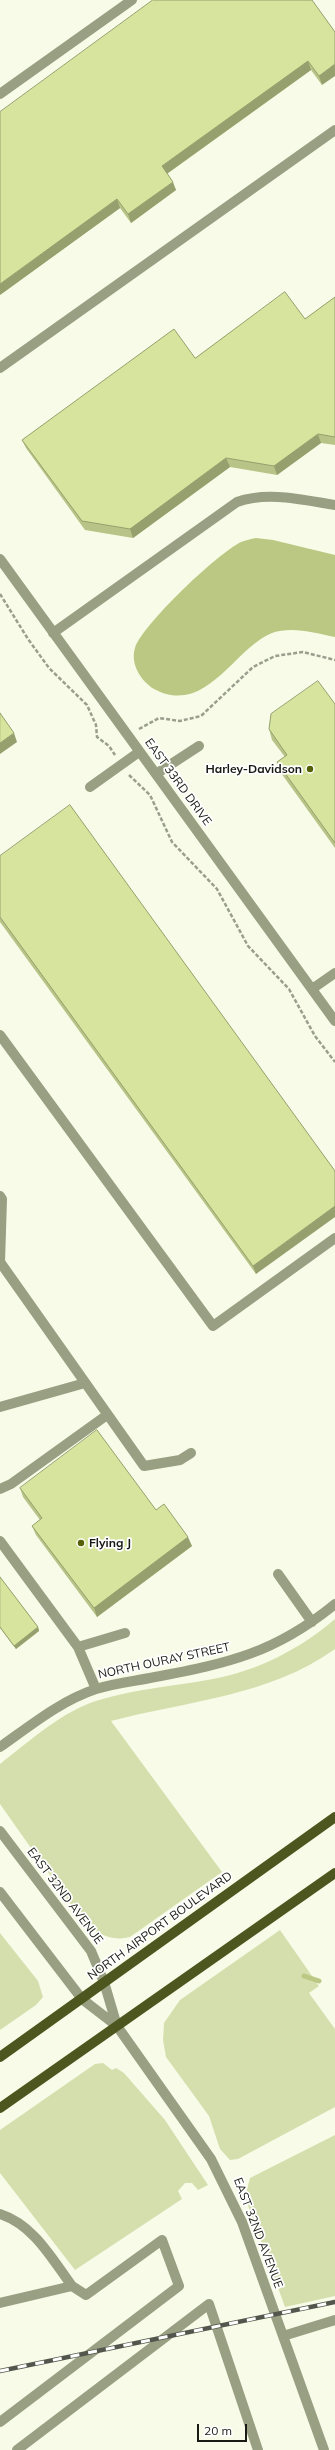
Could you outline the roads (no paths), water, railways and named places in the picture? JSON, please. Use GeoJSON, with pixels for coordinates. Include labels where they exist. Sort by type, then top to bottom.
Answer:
{"type":"FeatureCollection","features":[{"type":"Feature","properties":{"kind":"main road","name":"NORTH AIRPORT BOULEVARD"},"geometry":{"type":"LineString","coordinates":[[0,2057],[335,1817]]}},
{"type":"Feature","properties":{"kind":"main road"},"geometry":{"type":"LineString","coordinates":[[0,2108],[335,1873]]}},
{"type":"Feature","properties":{"kind":"street"},"geometry":{"type":"LineString","coordinates":[[0,94],[132,0]]}},
{"type":"Feature","properties":{"kind":"street"},"geometry":{"type":"LineString","coordinates":[[0,368],[335,130]]}},
{"type":"Feature","properties":{"kind":"street"},"geometry":{"type":"LineString","coordinates":[[53,633],[237,502],[248,498],[279,497],[335,505]]}},
{"type":"Feature","properties":{"kind":"street","name":"EAST 33RD DRIVE"},"geometry":{"type":"LineString","coordinates":[[0,559],[335,1021]]}},
{"type":"Feature","properties":{"kind":"street"},"geometry":{"type":"LineString","coordinates":[[156,774],[199,746]]}},
{"type":"Feature","properties":{"kind":"street"},"geometry":{"type":"LineString","coordinates":[[90,788],[139,752]]}},
{"type":"Feature","properties":{"kind":"street"},"geometry":{"type":"LineString","coordinates":[[312,989],[335,973]]}},
{"type":"Feature","properties":{"kind":"street"},"geometry":{"type":"LineString","coordinates":[[0,1035],[213,1326],[335,1238]]}},
{"type":"Feature","properties":{"kind":"street"},"geometry":{"type":"LineString","coordinates":[[0,1196],[2,1199],[0,1262],[144,1466],[180,1460],[191,1453]]}},
{"type":"Feature","properties":{"kind":"street"},"geometry":{"type":"LineString","coordinates":[[0,1407],[85,1383]]}},
{"type":"Feature","properties":{"kind":"street"},"geometry":{"type":"LineString","coordinates":[[0,1489],[11,1484],[107,1415]]}},
{"type":"Feature","properties":{"kind":"street"},"geometry":{"type":"LineString","coordinates":[[0,1541],[78,1647],[96,1689]]}},
{"type":"Feature","properties":{"kind":"street"},"geometry":{"type":"LineString","coordinates":[[278,1574],[312,1622]]}},
{"type":"Feature","properties":{"kind":"street","name":"NORTH OURAY STREET"},"geometry":{"type":"LineString","coordinates":[[0,1747],[72,1699],[96,1689],[223,1664],[275,1644],[312,1622],[335,1604]]}},
{"type":"Feature","properties":{"kind":"street"},"geometry":{"type":"LineString","coordinates":[[78,1647],[125,1633]]}},
{"type":"Feature","properties":{"kind":"street","name":"EAST 32ND AVENUE"},"geometry":{"type":"LineString","coordinates":[[0,1831],[92,1951],[104,1982],[117,2026]]}},
{"type":"Feature","properties":{"kind":"street","name":"EAST 32ND AVENUE"},"geometry":{"type":"LineString","coordinates":[[0,1892],[82,1998],[117,2026],[198,2138],[221,2176],[242,2222],[324,2450]]}},
{"type":"Feature","properties":{"kind":"street"},"geometry":{"type":"LineString","coordinates":[[0,2214],[14,2218],[27,2227],[72,2286],[86,2295],[162,2240],[179,2286],[0,2422]]}},
{"type":"Feature","properties":{"kind":"street"},"geometry":{"type":"LineString","coordinates":[[0,2304],[72,2286]]}},
{"type":"Feature","properties":{"kind":"street"},"geometry":{"type":"LineString","coordinates":[[17,2450],[209,2304],[258,2450]]}},
{"type":"Feature","properties":{"kind":"street"},"geometry":{"type":"LineString","coordinates":[[282,2336],[335,2320]]}},
{"type":"Feature","properties":{"kind":"waterway"},"geometry":{"type":"LineString","coordinates":[[304,1976],[319,1981]]}},
{"type":"Feature","properties":{"kind":"railway"},"geometry":{"type":"LineString","coordinates":[[0,2371],[335,2302]]}},
{"type":"Feature","properties":{"kind":"place","name":"Harley-Davidson"},"geometry":{"type":"Point","coordinates":[310,769]}},
{"type":"Feature","properties":{"kind":"place","name":"Flying J"},"geometry":{"type":"Point","coordinates":[81,1543]}}]}
